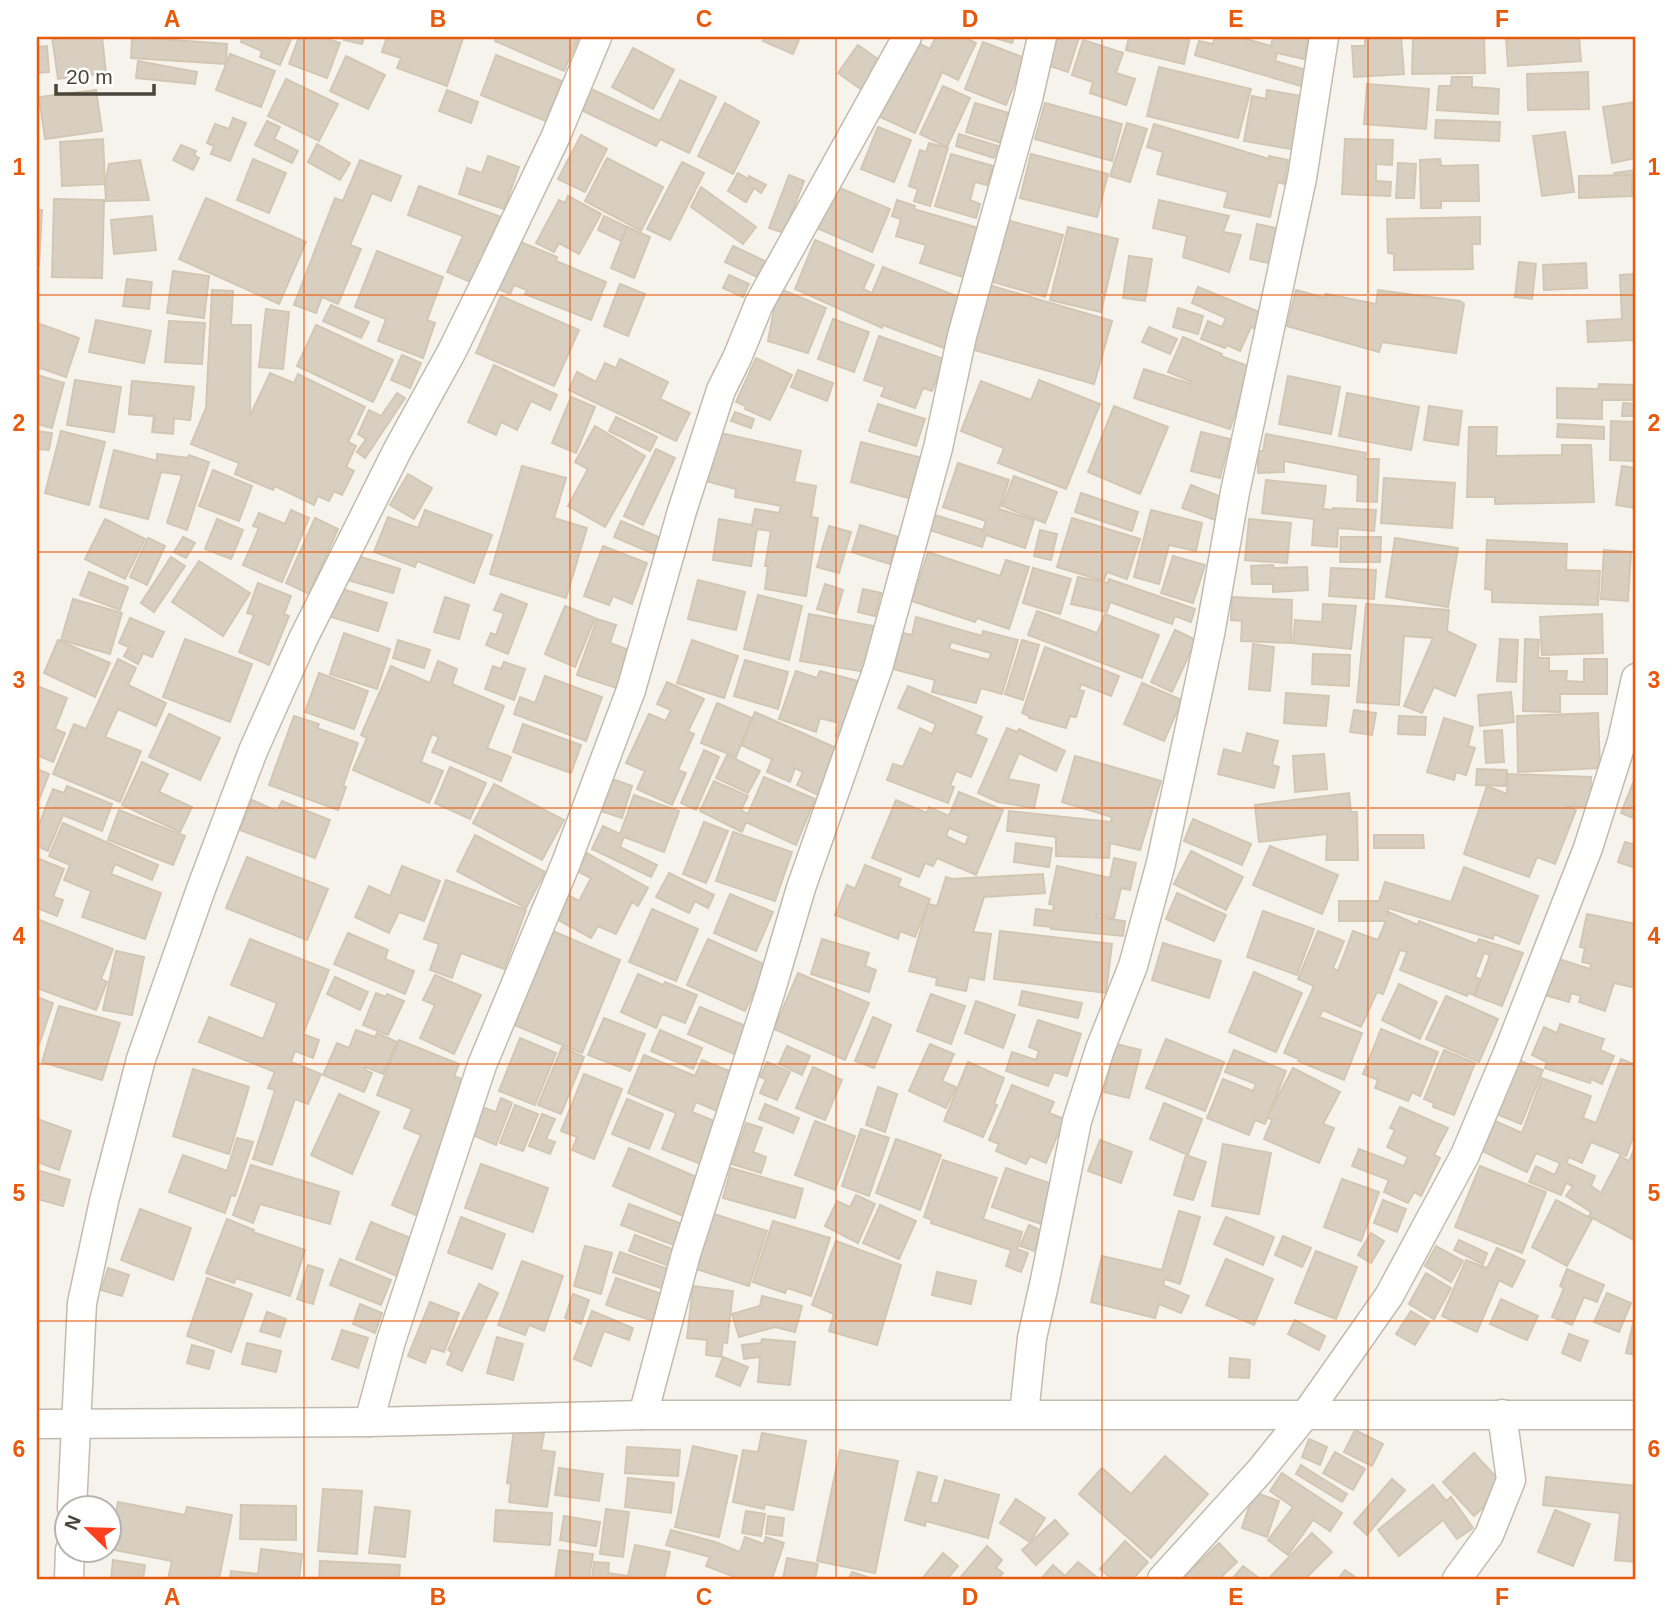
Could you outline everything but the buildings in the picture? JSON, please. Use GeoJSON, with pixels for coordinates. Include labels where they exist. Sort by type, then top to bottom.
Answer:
{"type":"FeatureCollection","features":[{"type":"Feature","properties":{"kind":"street"},"geometry":{"type":"LineString","coordinates":[[73,1494],[82,1303],[104,1201],[141,1059],[201,889],[253,751],[303,639],[397,451],[488,280],[555,138],[597,37]]}},
{"type":"Feature","properties":{"kind":"street"},"geometry":{"type":"LineString","coordinates":[[369,1422],[405,1296],[482,1065],[566,863],[631,691],[682,511],[721,390],[759,304],[907,37]]}},
{"type":"Feature","properties":{"kind":"street"},"geometry":{"type":"LineString","coordinates":[[643,1415],[686,1254],[809,863],[862,720],[878,668],[935,461],[962,337],[1025,111],[1041,37]]}},
{"type":"Feature","properties":{"kind":"street"},"geometry":{"type":"LineString","coordinates":[[1024,1414],[1032,1338],[1077,1121],[1100,1049],[1133,966],[1176,795],[1210,634],[1237,478],[1302,178],[1324,37]]}},
{"type":"Feature","properties":{"kind":"street"},"geometry":{"type":"LineString","coordinates":[[1162,1579],[1259,1472],[1306,1415],[1389,1296],[1465,1155],[1588,848],[1622,741],[1636,678]]}},
{"type":"Feature","properties":{"kind":"street"},"geometry":{"type":"LineString","coordinates":[[37,1424],[369,1422],[643,1415],[1024,1414],[1502,1414],[1632,1421]]}},
{"type":"Feature","properties":{"kind":"street"},"geometry":{"type":"LineString","coordinates":[[1457,1579],[1489,1535],[1511,1480],[1502,1414]]}}]}
